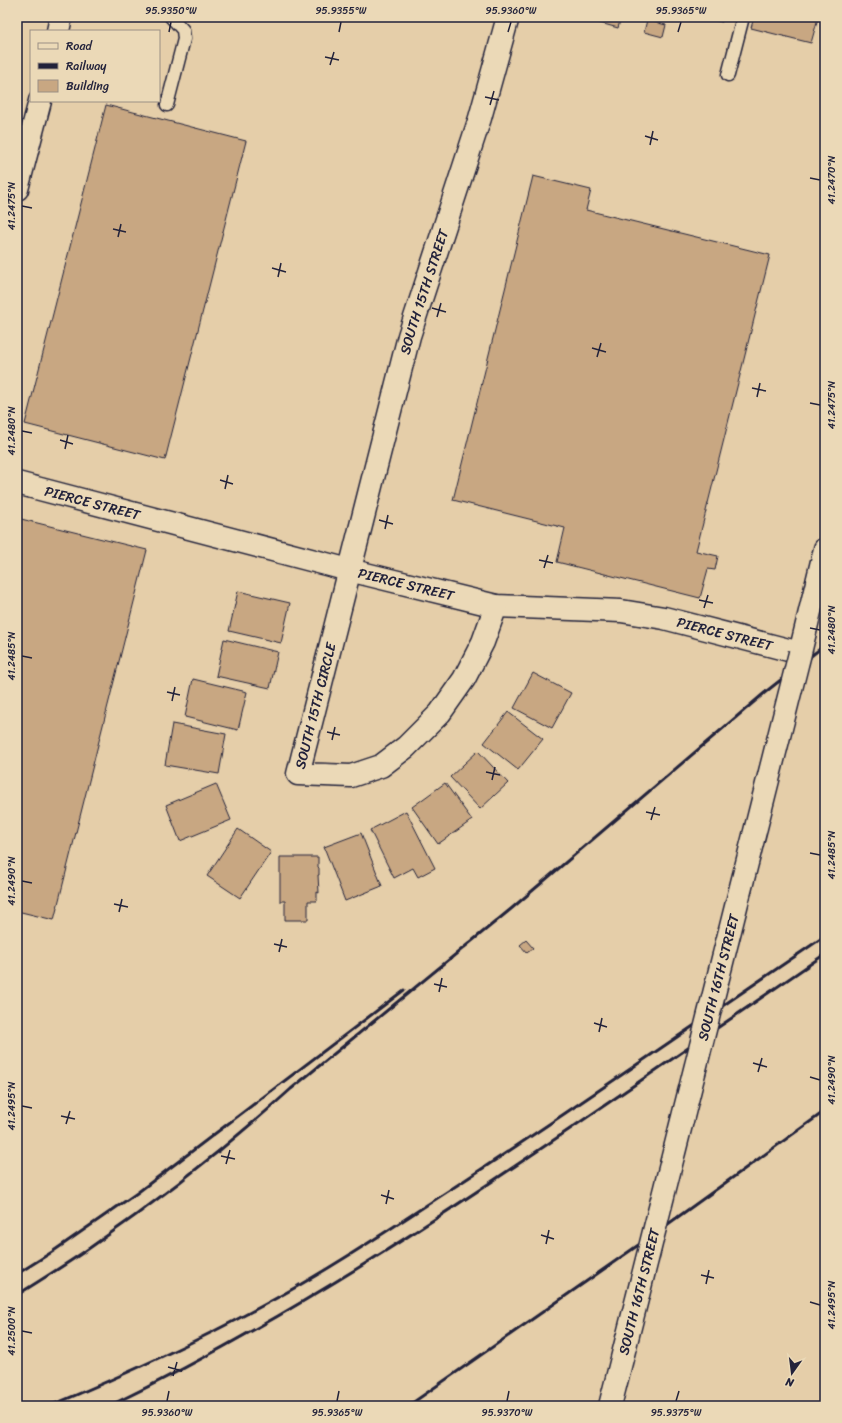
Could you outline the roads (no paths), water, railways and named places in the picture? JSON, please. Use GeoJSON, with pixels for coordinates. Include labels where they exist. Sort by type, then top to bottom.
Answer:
{"type":"FeatureCollection","features":[{"type":"Feature","properties":{"kind":"street"},"geometry":{"type":"LineString","coordinates":[[58,30],[61,17]]}},
{"type":"Feature","properties":{"kind":"street","name":"SOUTH 15TH STREET"},"geometry":{"type":"LineString","coordinates":[[348,570],[409,336],[480,118],[508,17]]}},
{"type":"Feature","properties":{"kind":"street"},"geometry":{"type":"LineString","coordinates":[[17,189],[40,102]]}},
{"type":"Feature","properties":{"kind":"street","name":"PIERCE STREET"},"geometry":{"type":"LineString","coordinates":[[17,483],[348,570],[496,606],[621,611],[664,618],[800,653]]}},
{"type":"Feature","properties":{"kind":"street","name":"SOUTH 16TH STREET"},"geometry":{"type":"LineString","coordinates":[[610,1406],[825,549]]}},
{"type":"Feature","properties":{"kind":"street","name":"SOUTH 15TH CIRCLE"},"geometry":{"type":"LineString","coordinates":[[348,570],[298,774],[351,776],[381,766],[406,747],[440,713],[464,679],[483,642],[496,606]]}},
{"type":"Feature","properties":{"kind":"lane"},"geometry":{"type":"LineString","coordinates":[[167,105],[184,38],[182,30],[171,17]]}},
{"type":"Feature","properties":{"kind":"lane"},"geometry":{"type":"LineString","coordinates":[[728,75],[743,17]]}},
{"type":"Feature","properties":{"kind":"railway"},"geometry":{"type":"LineString","coordinates":[[17,1295],[117,1229],[168,1191],[243,1131],[291,1089],[511,909],[768,690],[825,645]]}},
{"type":"Feature","properties":{"kind":"railway"},"geometry":{"type":"LineString","coordinates":[[50,1406],[183,1347],[286,1293],[337,1263],[508,1152],[825,936]]}},
{"type":"Feature","properties":{"kind":"railway"},"geometry":{"type":"LineString","coordinates":[[109,1406],[175,1373],[239,1338],[303,1301],[428,1224],[489,1184],[825,954]]}},
{"type":"Feature","properties":{"kind":"railway"},"geometry":{"type":"LineString","coordinates":[[17,1274],[52,1252],[137,1193],[404,990]]}},
{"type":"Feature","properties":{"kind":"railway"},"geometry":{"type":"LineString","coordinates":[[408,1406],[657,1232],[825,1111]]}}]}
